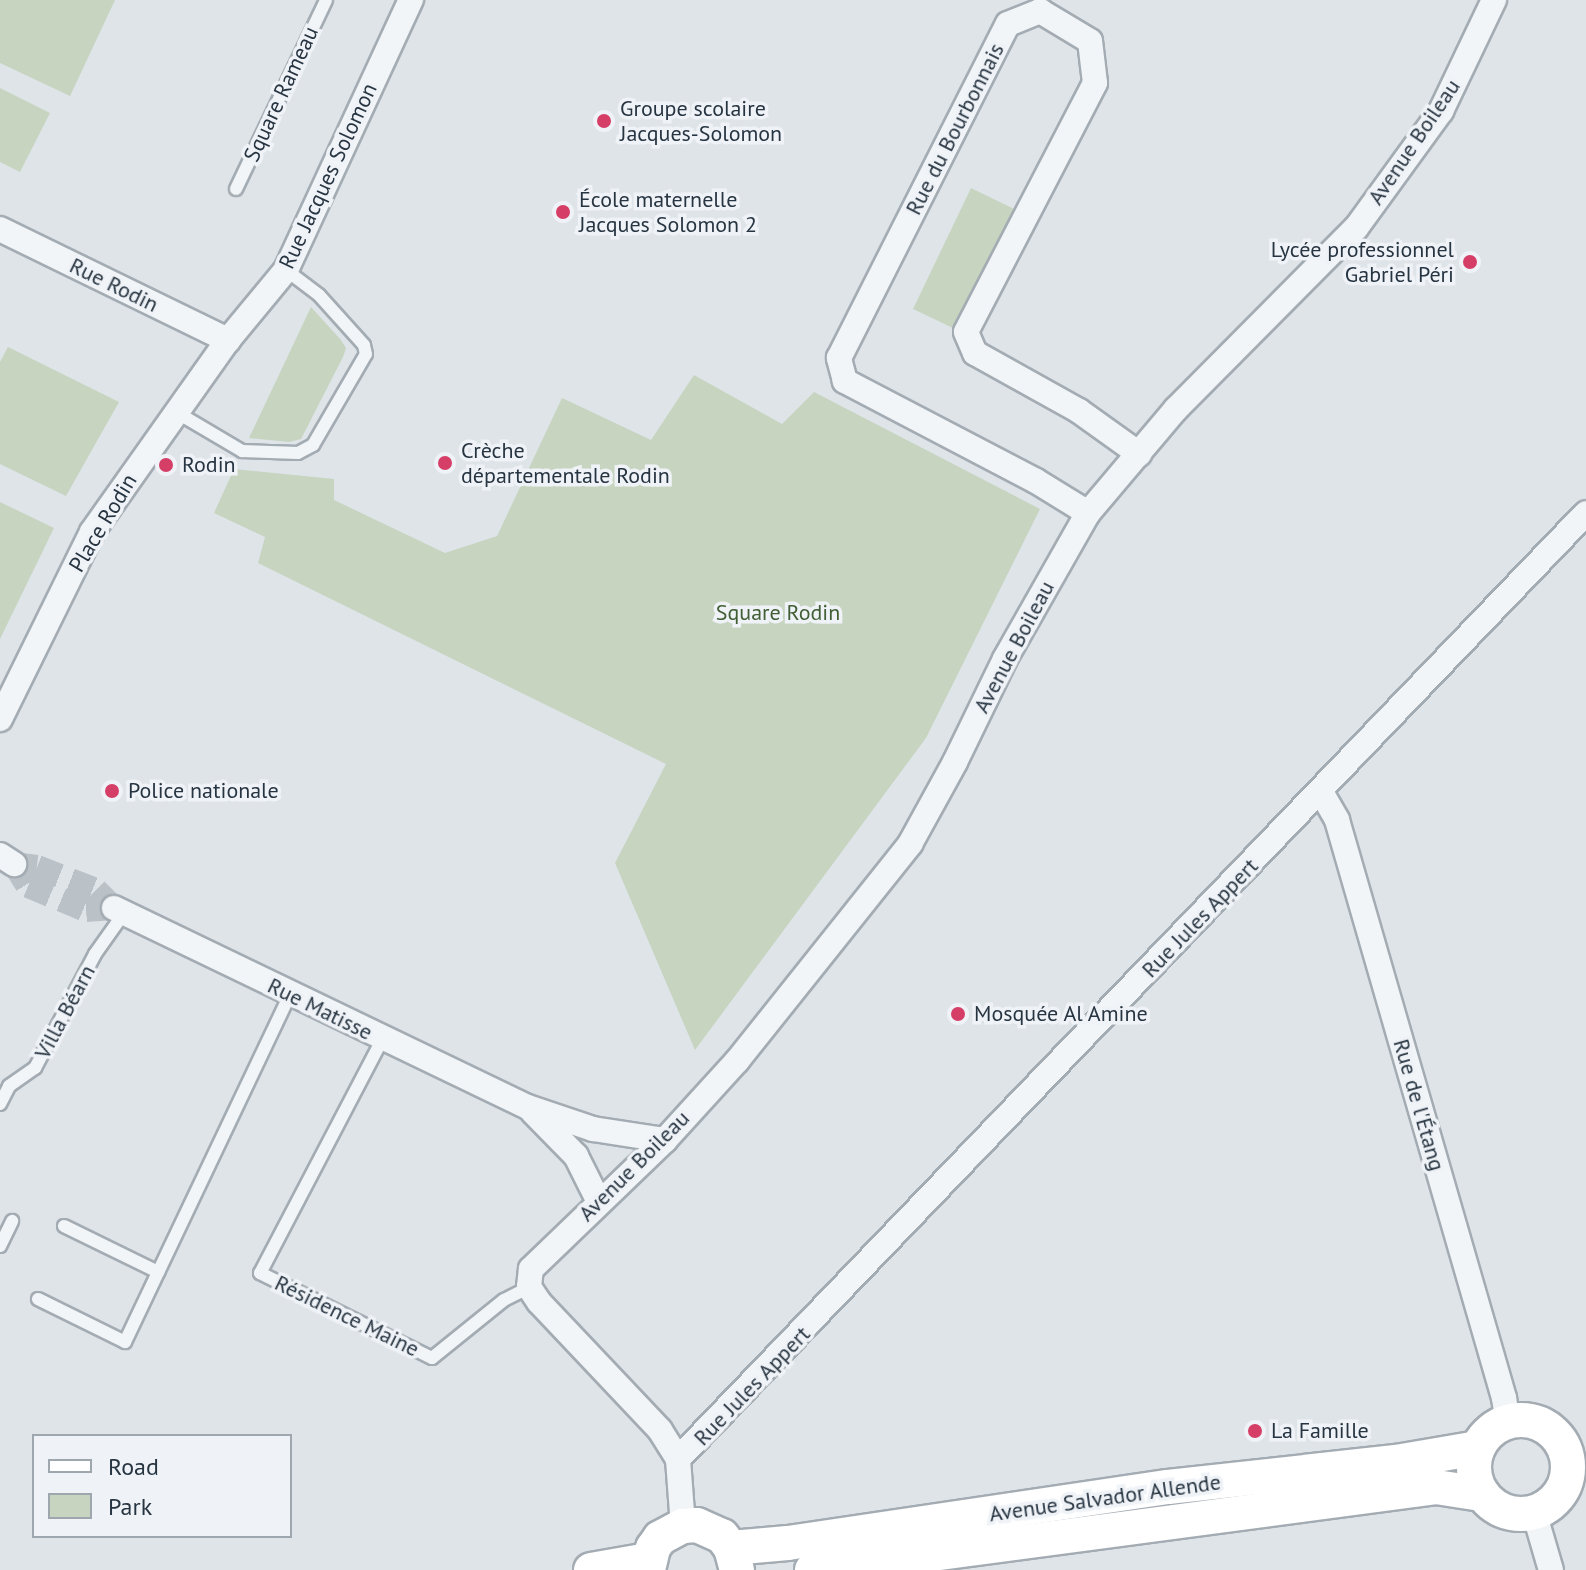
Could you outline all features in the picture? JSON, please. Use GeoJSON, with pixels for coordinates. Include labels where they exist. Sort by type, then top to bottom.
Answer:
{"type":"FeatureCollection","features":[{"type":"Feature","properties":{"kind":"main road"},"geometry":{"type":"LineString","coordinates":[[1482,1494],[1475,1479],[1478,1448],[1485,1436],[1508,1422],[1532,1422],[1569,1434],[1564,1451],[1576,1470],[1556,1497],[1534,1512]]}},
{"type":"Feature","properties":{"kind":"main road","name":"Avenue Salvador Allende"},"geometry":{"type":"LineString","coordinates":[[734,1559],[867,1532],[1168,1487],[1396,1462],[1478,1448]]}},
{"type":"Feature","properties":{"kind":"main road","name":"Avenue Salvador Allende"},"geometry":{"type":"LineString","coordinates":[[812,1570],[1436,1487],[1482,1494],[1505,1511],[1534,1512]]}},
{"type":"Feature","properties":{"kind":"main road"},"geometry":{"type":"LineString","coordinates":[[591,1570],[648,1565],[660,1538],[683,1526],[710,1529],[734,1559]]}},
{"type":"Feature","properties":{"kind":"street","name":"Rue Jacques Solomon"},"geometry":{"type":"LineString","coordinates":[[228,340],[286,270],[411,0]]}},
{"type":"Feature","properties":{"kind":"street","name":"Avenue Boileau"},"geometry":{"type":"LineString","coordinates":[[529,1287],[531,1269],[665,1140],[795,992],[910,844],[955,762],[1005,659],[1088,513],[1176,409],[1356,228],[1441,111],[1494,0]]}},
{"type":"Feature","properties":{"kind":"street","name":"Rue du Bourbonnais"},"geometry":{"type":"LineString","coordinates":[[1088,513],[1036,481],[845,381],[839,358],[1008,24],[1040,11],[1090,41],[1095,83],[966,332],[975,353],[1079,411],[1139,454]]}},
{"type":"Feature","properties":{"kind":"street","name":"Rue Rodin"},"geometry":{"type":"LineString","coordinates":[[0,229],[228,340]]}},
{"type":"Feature","properties":{"kind":"street","name":"Place Rodin"},"geometry":{"type":"LineString","coordinates":[[0,719],[92,532],[228,340]]}},
{"type":"Feature","properties":{"kind":"street","name":"Rue Jules Appert"},"geometry":{"type":"LineString","coordinates":[[678,1459],[1586,513]]}},
{"type":"Feature","properties":{"kind":"street","name":"Rue de l'Étang"},"geometry":{"type":"LineString","coordinates":[[1321,792],[1337,820],[1508,1422]]}},
{"type":"Feature","properties":{"kind":"street","name":"Rue Matisse"},"geometry":{"type":"LineString","coordinates":[[119,911],[382,1040],[528,1107]]}},
{"type":"Feature","properties":{"kind":"street"},"geometry":{"type":"LineString","coordinates":[[528,1107],[593,1129],[665,1140]]}},
{"type":"Feature","properties":{"kind":"street"},"geometry":{"type":"LineString","coordinates":[[528,1107],[576,1156],[599,1202]]}},
{"type":"Feature","properties":{"kind":"street"},"geometry":{"type":"LineString","coordinates":[[529,1287],[539,1302],[660,1430],[678,1459],[683,1526]]}},
{"type":"Feature","properties":{"kind":"street"},"geometry":{"type":"LineString","coordinates":[[1534,1512],[1551,1570]]}},
{"type":"Feature","properties":{"kind":"lane","name":"Square Rameau"},"geometry":{"type":"LineString","coordinates":[[236,189],[326,0]]}},
{"type":"Feature","properties":{"kind":"lane"},"geometry":{"type":"LineString","coordinates":[[176,412],[242,451],[298,453],[313,445],[366,354],[364,345],[319,295],[286,270]]}},
{"type":"Feature","properties":{"kind":"lane","name":"Villa Béarn"},"geometry":{"type":"LineString","coordinates":[[0,1104],[9,1086],[35,1068],[119,911]]}},
{"type":"Feature","properties":{"kind":"lane"},"geometry":{"type":"LineString","coordinates":[[38,1299],[125,1342],[290,994]]}},
{"type":"Feature","properties":{"kind":"lane","name":"Résidence Maine"},"geometry":{"type":"LineString","coordinates":[[382,1040],[260,1273],[432,1358],[504,1300],[529,1287]]}},
{"type":"Feature","properties":{"kind":"lane"},"geometry":{"type":"LineString","coordinates":[[0,1246],[12,1221]]}},
{"type":"Feature","properties":{"kind":"lane"},"geometry":{"type":"LineString","coordinates":[[64,1226],[158,1272]]}},
{"type":"Feature","properties":{"kind":"green space"},"geometry":{"type":"Polygon","coordinates":[[[0,0],[115,0],[70,96],[0,63],[0,0]]]}},
{"type":"Feature","properties":{"kind":"green space"},"geometry":{"type":"Polygon","coordinates":[[[0,88],[50,113],[20,172],[0,162],[0,88]]]}},
{"type":"Feature","properties":{"kind":"green space"},"geometry":{"type":"Polygon","coordinates":[[[971,188],[1014,209],[955,329],[913,309],[971,188]]]}},
{"type":"Feature","properties":{"kind":"green space"},"geometry":{"type":"Polygon","coordinates":[[[311,307],[341,340],[346,348],[343,357],[301,439],[289,442],[249,438],[311,307]]]}},
{"type":"Feature","properties":{"kind":"green space"},"geometry":{"type":"Polygon","coordinates":[[[8,347],[119,402],[66,496],[0,464],[0,362],[8,347]]]}},
{"type":"Feature","properties":{"kind":"green space","name":"Square Rodin"},"geometry":{"type":"Polygon","coordinates":[[[694,375],[782,424],[814,392],[1040,509],[926,738],[695,1050],[615,863],[666,764],[258,563],[265,537],[214,513],[234,469],[334,479],[334,500],[445,553],[497,536],[562,398],[651,440],[694,375]]]}},
{"type":"Feature","properties":{"kind":"green space"},"geometry":{"type":"Polygon","coordinates":[[[0,502],[54,528],[0,639],[0,502]]]}},
{"type":"Feature","properties":{"kind":"tunnel"},"geometry":{"type":"LineString","coordinates":[[14,864],[28,886],[86,910],[114,908]]}},
{"type":"Feature","properties":{"kind":"tunnel"},"geometry":{"type":"LineString","coordinates":[[14,864],[37,867],[96,890],[114,908]]}},
{"type":"Feature","properties":{"kind":"place","name":"Groupe scolaire Jacques-Solomon"},"geometry":{"type":"Point","coordinates":[604,121]}},
{"type":"Feature","properties":{"kind":"place","name":"École maternelle Jacques Solomon 2"},"geometry":{"type":"Point","coordinates":[563,212]}},
{"type":"Feature","properties":{"kind":"place","name":"Lycée professionnel Gabriel Péri"},"geometry":{"type":"Point","coordinates":[1470,262]}},
{"type":"Feature","properties":{"kind":"place","name":"Crèche départementale Rodin"},"geometry":{"type":"Point","coordinates":[445,463]}},
{"type":"Feature","properties":{"kind":"place","name":"Rodin"},"geometry":{"type":"Point","coordinates":[166,465]}},
{"type":"Feature","properties":{"kind":"place","name":"Police nationale"},"geometry":{"type":"Point","coordinates":[112,791]}},
{"type":"Feature","properties":{"kind":"place","name":"Mosquée Al Amine"},"geometry":{"type":"Point","coordinates":[958,1014]}},
{"type":"Feature","properties":{"kind":"place","name":"La Famille"},"geometry":{"type":"Point","coordinates":[1255,1431]}}]}
